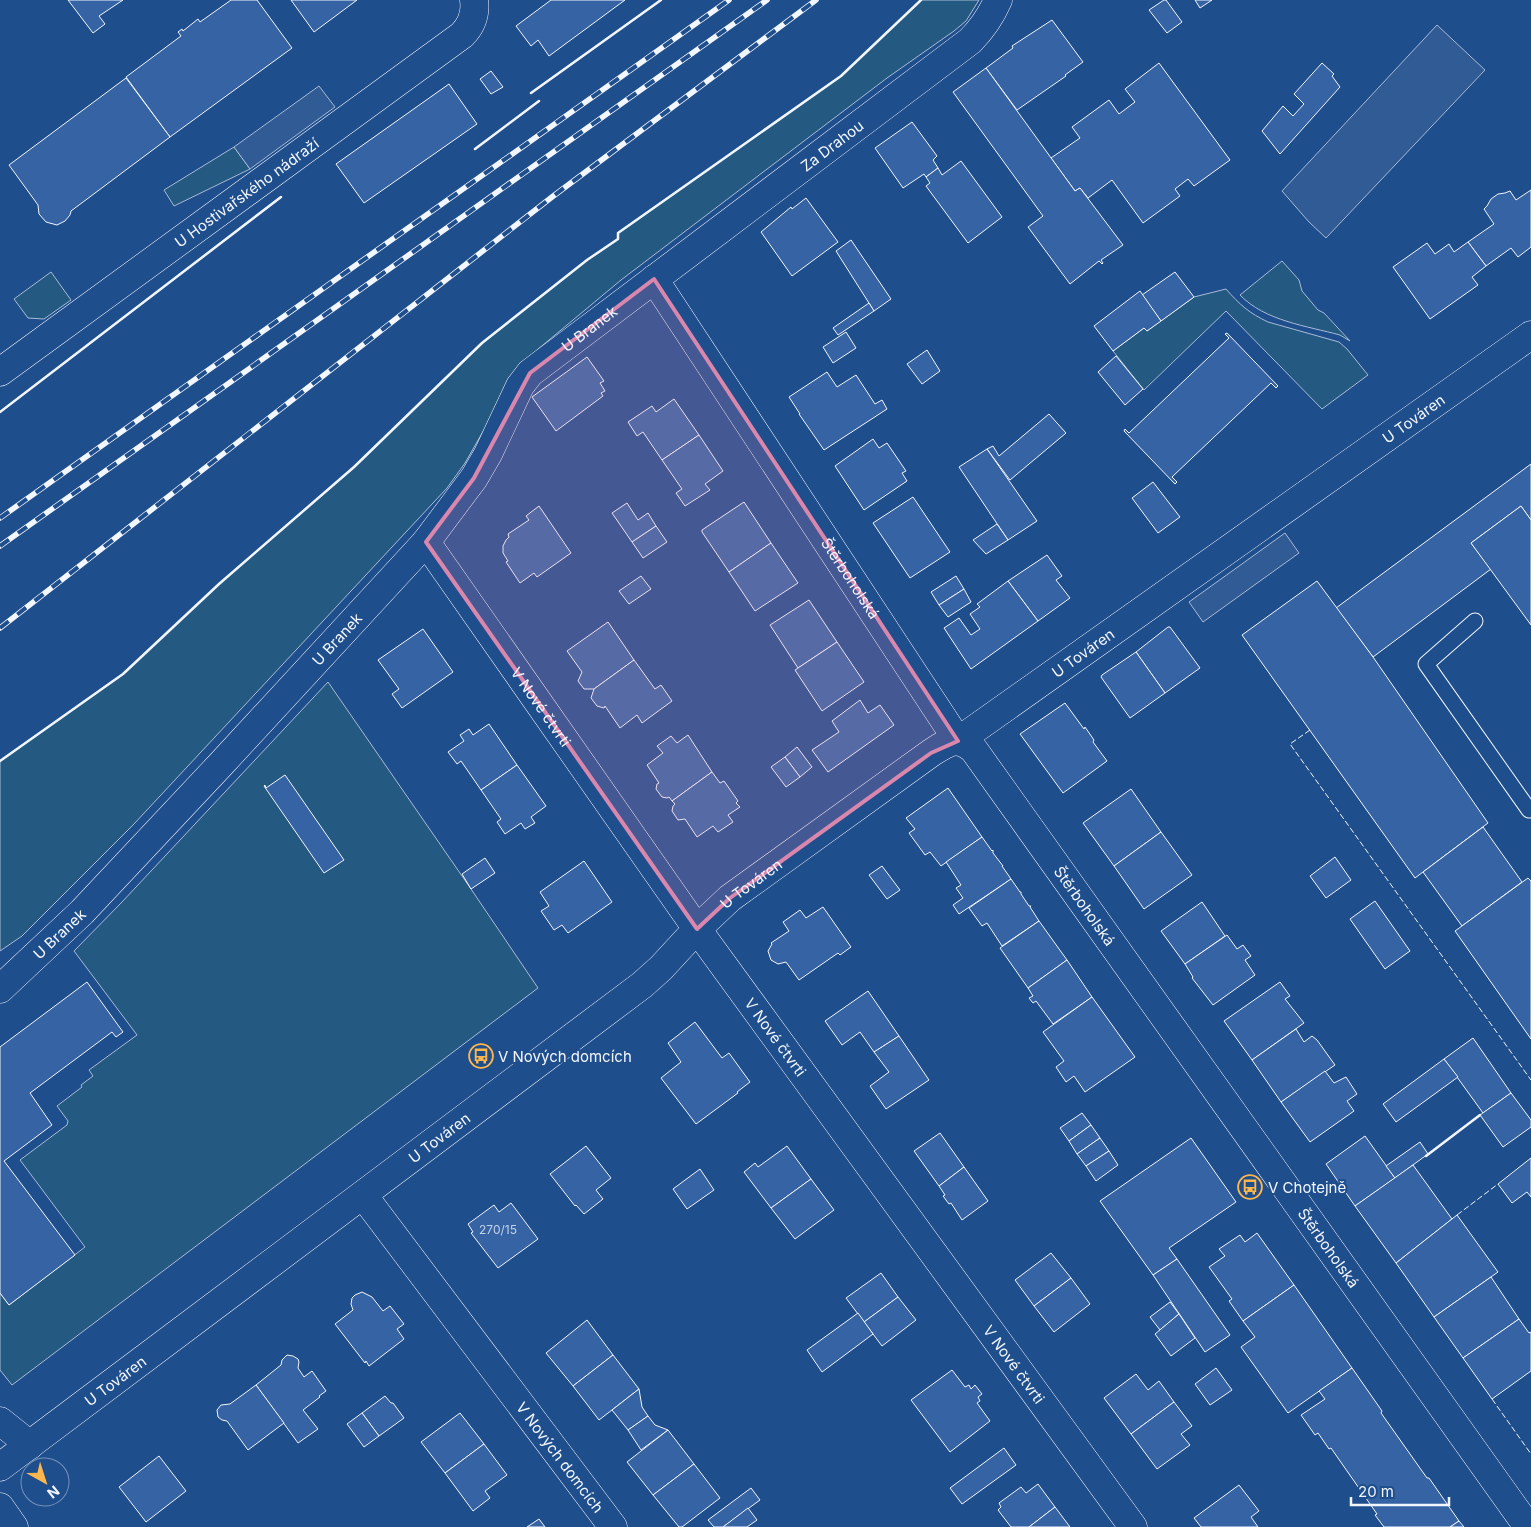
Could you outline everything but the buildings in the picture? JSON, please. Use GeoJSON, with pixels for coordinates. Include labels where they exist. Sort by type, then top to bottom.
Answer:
{"type":"FeatureCollection","features":[{"type":"Feature","properties":{"kind":"street","name":"U Hostivařského nádraží"},"geometry":{"type":"LineString","coordinates":[[0,372],[462,35],[472,22],[475,12],[474,0]]}},
{"type":"Feature","properties":{"kind":"street","name":"Za Drahou"},"geometry":{"type":"LineString","coordinates":[[654,279],[970,41],[989,18],[998,0]]}},
{"type":"Feature","properties":{"kind":"street","name":"U Branek"},"geometry":{"type":"LineString","coordinates":[[0,989],[89,905],[426,542],[474,478],[488,454],[520,386],[530,373],[654,279]]}},
{"type":"Feature","properties":{"kind":"street","name":"Štěrboholská"},"geometry":{"type":"LineString","coordinates":[[654,279],[958,741],[967,744],[974,750],[1528,1527]]}},
{"type":"Feature","properties":{"kind":"street","name":"U Továren"},"geometry":{"type":"LineString","coordinates":[[0,1467],[642,985],[662,968],[697,929],[730,898],[931,753],[949,743],[958,741],[1531,335]]}},
{"type":"Feature","properties":{"kind":"street","name":"V Nové čtvrti"},"geometry":{"type":"LineString","coordinates":[[426,542],[697,929],[1133,1527]]}},
{"type":"Feature","properties":{"kind":"street","name":"V Nových domcích"},"geometry":{"type":"LineString","coordinates":[[363,1195],[612,1527]]}},
{"type":"Feature","properties":{"kind":"street"},"geometry":{"type":"LineString","coordinates":[[0,1421],[30,1445]]}},
{"type":"Feature","properties":{"kind":"street"},"geometry":{"type":"LineString","coordinates":[[0,1507],[14,1527]]}},
{"type":"Feature","properties":{"kind":"lane"},"geometry":{"type":"LineString","coordinates":[[1475,622],[1426,664],[1529,810],[1531,809]]}},
{"type":"Feature","properties":{"kind":"highlighted area"},"geometry":{"type":"Polygon","coordinates":[[[654,279],[958,741],[931,753],[730,898],[697,929],[426,542],[474,478],[530,373],[654,279]]]}},
{"type":"Feature","properties":{"kind":"shaded area"},"geometry":{"type":"Polygon","coordinates":[[[921,0],[979,0],[966,21],[954,31],[887,78],[621,280],[537,350],[516,374],[465,463],[447,488],[133,825],[22,936],[0,951],[0,761],[123,674],[219,584],[355,467],[482,343],[587,260],[618,239],[618,233],[841,76],[921,0]]]}},
{"type":"Feature","properties":{"kind":"shaded area"},"geometry":{"type":"Polygon","coordinates":[[[1437,25],[1485,70],[1326,238],[1282,191],[1437,25]]]}},
{"type":"Feature","properties":{"kind":"shaded area"},"geometry":{"type":"Polygon","coordinates":[[[319,86],[335,107],[250,169],[234,147],[319,86]]]}},
{"type":"Feature","properties":{"kind":"shaded area"},"geometry":{"type":"Polygon","coordinates":[[[234,147],[250,169],[174,206],[164,190],[234,147]]]}},
{"type":"Feature","properties":{"kind":"shaded area"},"geometry":{"type":"Polygon","coordinates":[[[1282,261],[1299,280],[1302,291],[1318,310],[1324,313],[1350,341],[1340,335],[1274,317],[1250,304],[1240,295],[1282,261]]]}},
{"type":"Feature","properties":{"kind":"shaded area"},"geometry":{"type":"Polygon","coordinates":[[[51,272],[71,300],[44,319],[28,318],[14,299],[51,272]]]}},
{"type":"Feature","properties":{"kind":"shaded area"},"geometry":{"type":"Polygon","coordinates":[[[1226,289],[1245,308],[1268,322],[1339,342],[1368,375],[1322,409],[1226,311],[1144,390],[1113,351],[1144,328],[1147,331],[1194,297],[1226,289]]]}},
{"type":"Feature","properties":{"kind":"shaded area"},"geometry":{"type":"Polygon","coordinates":[[[1285,533],[1299,553],[1203,622],[1189,602],[1285,533]]]}},
{"type":"Feature","properties":{"kind":"shaded area"},"geometry":{"type":"Polygon","coordinates":[[[328,682],[538,988],[12,1385],[0,1370],[0,1293],[9,1305],[85,1247],[20,1160],[67,1125],[68,1121],[57,1106],[93,1076],[89,1070],[137,1035],[74,951],[328,682]]]}},
{"type":"Feature","properties":{"kind":"railway"},"geometry":{"type":"LineString","coordinates":[[0,518],[729,0]]}},
{"type":"Feature","properties":{"kind":"railway"},"geometry":{"type":"LineString","coordinates":[[0,546],[767,0]]}},
{"type":"Feature","properties":{"kind":"railway"},"geometry":{"type":"LineString","coordinates":[[0,628],[552,197],[816,0]]}},
{"type":"Feature","properties":{"kind":"fence"},"geometry":{"type":"LineString","coordinates":[[1310,730],[1290,744],[1531,1080]]}},
{"type":"Feature","properties":{"kind":"fence"},"geometry":{"type":"LineString","coordinates":[[1457,1215],[1498,1184]]}},
{"type":"Feature","properties":{"kind":"fence"},"geometry":{"type":"LineString","coordinates":[[1492,1399],[1531,1454]]}},
{"type":"Feature","properties":{"kind":"wall"},"geometry":{"type":"LineString","coordinates":[[531,93],[661,0]]}},
{"type":"Feature","properties":{"kind":"wall"},"geometry":{"type":"LineString","coordinates":[[0,761],[123,674],[219,584],[354,467],[482,343],[587,260],[618,239],[618,233],[841,76],[921,0]]}},
{"type":"Feature","properties":{"kind":"wall"},"geometry":{"type":"LineString","coordinates":[[475,149],[539,101]]}},
{"type":"Feature","properties":{"kind":"wall"},"geometry":{"type":"LineString","coordinates":[[0,412],[281,197]]}},
{"type":"Feature","properties":{"kind":"wall"},"geometry":{"type":"LineString","coordinates":[[1426,1156],[1480,1115]]}},
{"type":"Feature","properties":{"kind":"place","name":"V Nových domcích"},"geometry":{"type":"Point","coordinates":[481,1056]}},
{"type":"Feature","properties":{"kind":"place","name":"V Chotejně"},"geometry":{"type":"Point","coordinates":[1250,1187]}}]}
